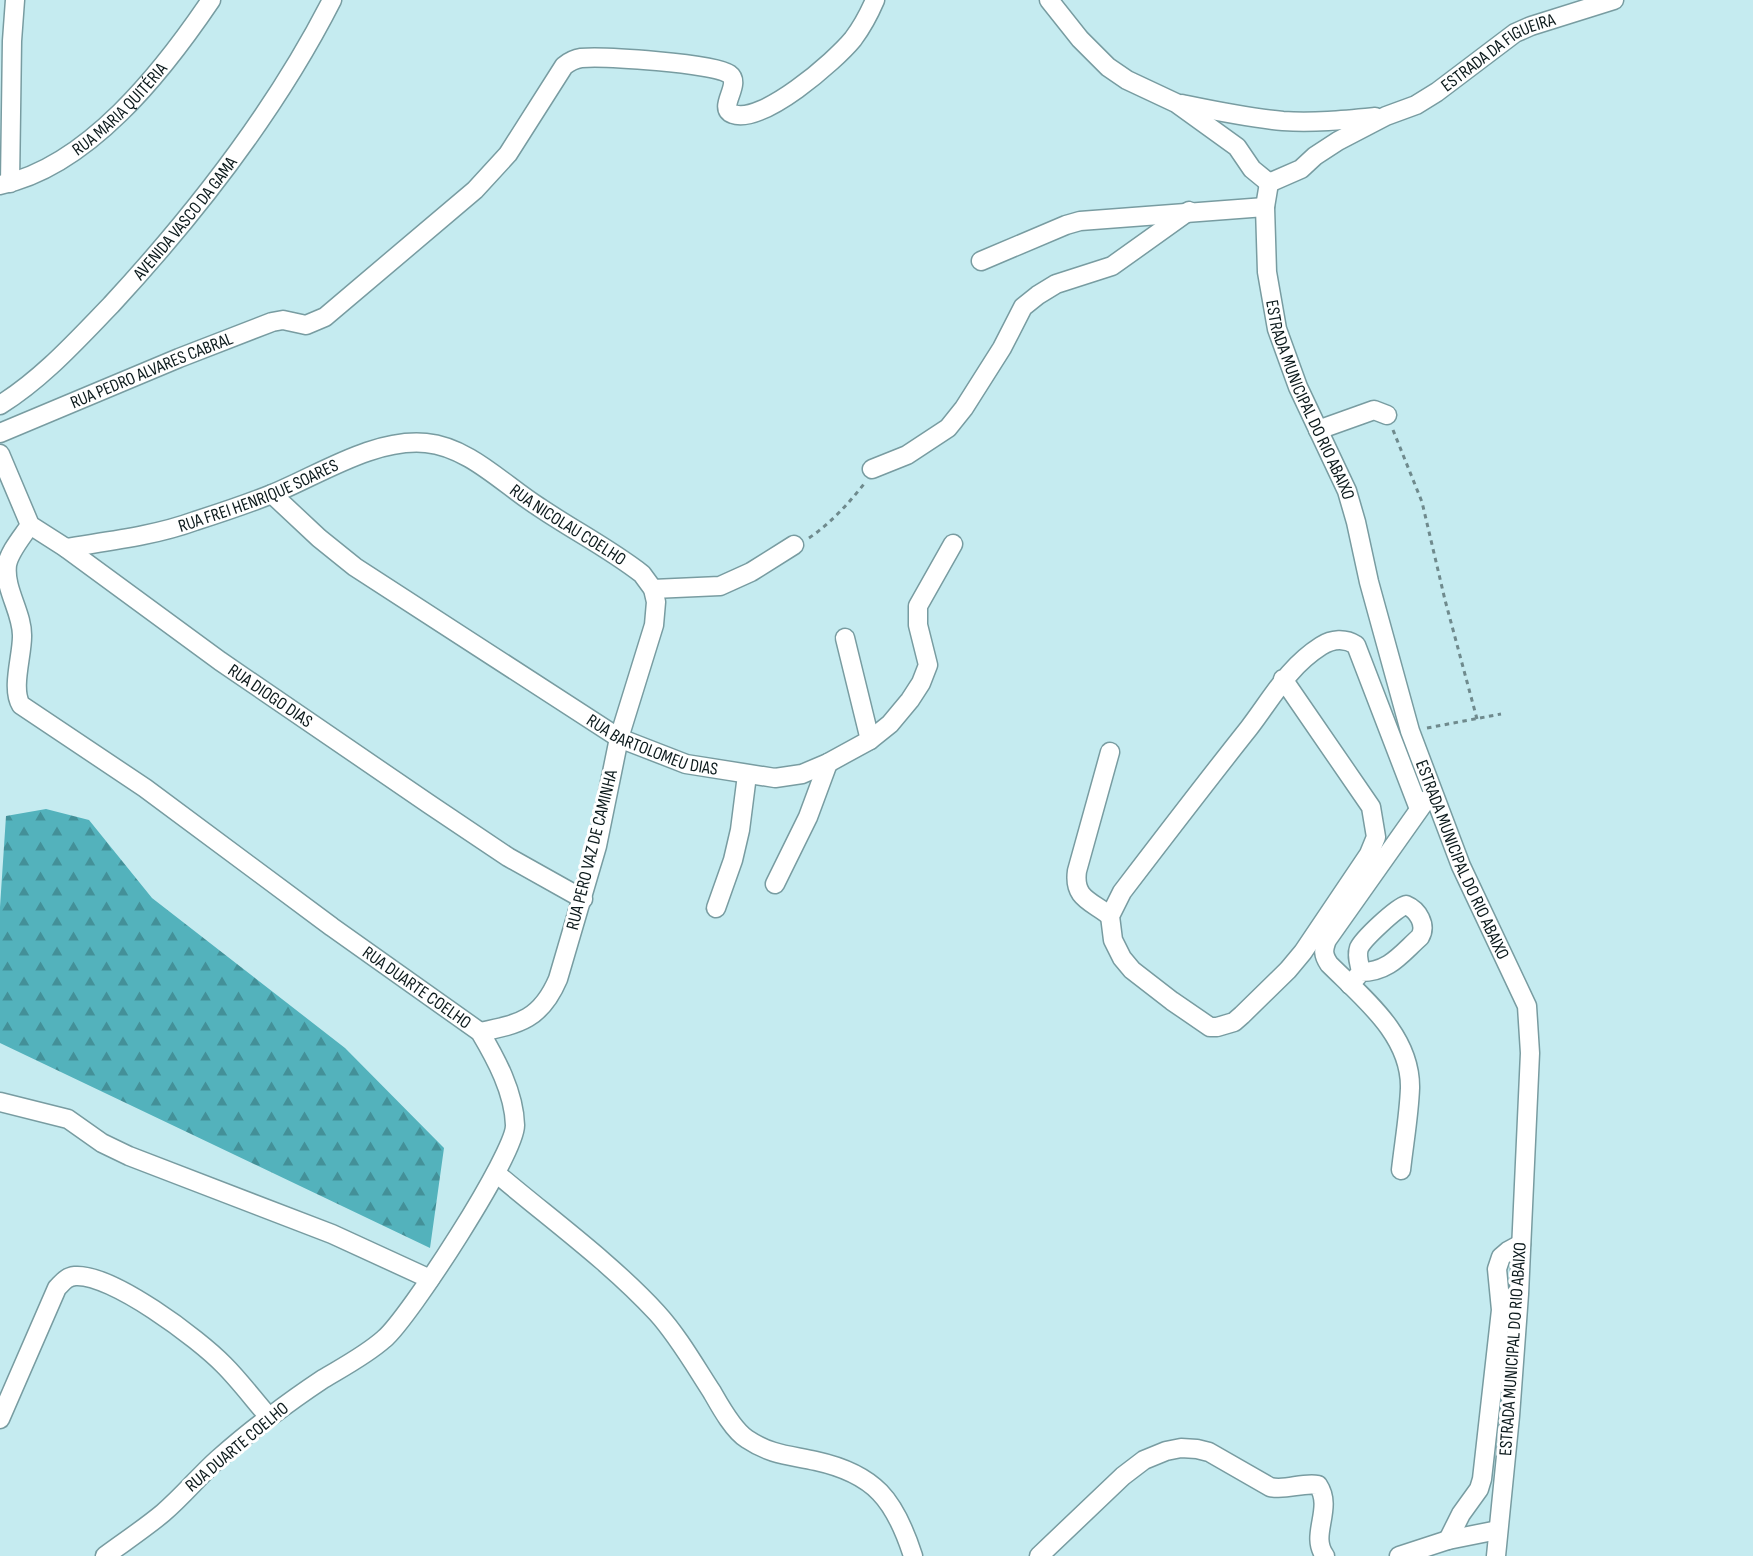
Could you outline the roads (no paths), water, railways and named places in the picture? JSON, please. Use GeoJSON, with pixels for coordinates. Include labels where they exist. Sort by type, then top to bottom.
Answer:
{"type":"FeatureCollection","features":[{"type":"Feature","properties":{"kind":"street"},"geometry":{"type":"LineString","coordinates":[[5,184],[15,0]]}},
{"type":"Feature","properties":{"kind":"street","name":"RUA MARIA QUITÉRIA"},"geometry":{"type":"LineString","coordinates":[[5,184],[33,175],[60,161],[107,125],[147,85],[211,0]]}},
{"type":"Feature","properties":{"kind":"street","name":"AVENIDA VASCO DA GAMA"},"geometry":{"type":"LineString","coordinates":[[0,405],[44,373],[78,339],[135,279],[210,188],[263,117],[332,0]]}},
{"type":"Feature","properties":{"kind":"street","name":"RUA PEDRO ALVARES CABRAL"},"geometry":{"type":"LineString","coordinates":[[0,433],[272,322],[283,321],[306,325],[325,317],[475,190],[508,154],[561,71],[570,62],[591,58],[684,63],[722,71],[733,78],[733,89],[727,104],[728,110],[732,114],[751,115],[784,98],[837,56],[864,24],[875,0]]}},
{"type":"Feature","properties":{"kind":"street"},"geometry":{"type":"LineString","coordinates":[[1049,0],[1080,39],[1108,67],[1127,80],[1176,103],[1237,147],[1252,169],[1269,183],[1301,169],[1315,156],[1320,144],[1318,122]]}},
{"type":"Feature","properties":{"kind":"street","name":"ESTRADA DA FIGUEIRA"},"geometry":{"type":"LineString","coordinates":[[1315,156],[1386,116],[1416,105],[1437,92],[1515,33],[1614,0]]}},
{"type":"Feature","properties":{"kind":"street"},"geometry":{"type":"LineString","coordinates":[[1176,103],[1246,117],[1240,125],[1237,147]]}},
{"type":"Feature","properties":{"kind":"street","name":"ESTRADA DA FIGUEIRA"},"geometry":{"type":"LineString","coordinates":[[1246,117],[1318,122],[1386,116]]}},
{"type":"Feature","properties":{"kind":"street","name":"ESTRADA MUNICIPAL DO RIO ABAIXO"},"geometry":{"type":"LineString","coordinates":[[1269,183],[1265,207],[1267,272],[1277,329],[1298,387],[1347,491],[1375,605],[1410,731],[1432,791],[1461,866],[1527,1006],[1530,1053],[1521,1244],[1510,1416],[1496,1556]]}},
{"type":"Feature","properties":{"kind":"street"},"geometry":{"type":"LineString","coordinates":[[981,261],[1080,221],[1265,207]]}},
{"type":"Feature","properties":{"kind":"street"},"geometry":{"type":"LineString","coordinates":[[872,469],[907,455],[948,428],[964,408],[1002,348],[1023,307],[1056,284],[1112,266],[1189,212]]}},
{"type":"Feature","properties":{"kind":"street"},"geometry":{"type":"LineString","coordinates":[[1318,430],[1374,410],[1387,415]]}},
{"type":"Feature","properties":{"kind":"street","name":"RUA FREI HENRIQUE SOARES"},"geometry":{"type":"LineString","coordinates":[[66,548],[191,523],[272,494],[377,449],[403,443],[426,443],[448,447]]}},
{"type":"Feature","properties":{"kind":"street","name":"RUA NICOLAU COELHO"},"geometry":{"type":"LineString","coordinates":[[448,447],[630,564],[642,574],[653,589]]}},
{"type":"Feature","properties":{"kind":"street"},"geometry":{"type":"LineString","coordinates":[[0,454],[30,525]]}},
{"type":"Feature","properties":{"kind":"street","name":"RUA BARTOLOMEU DIAS"},"geometry":{"type":"LineString","coordinates":[[272,494],[319,538],[355,567],[619,738],[686,764],[775,778],[802,774],[828,763],[870,740],[890,724],[921,683],[928,665],[918,625],[918,606],[953,544]]}},
{"type":"Feature","properties":{"kind":"street","name":"RUA DIOGO DIAS"},"geometry":{"type":"LineString","coordinates":[[30,525],[66,548],[220,661],[429,804],[508,857],[583,899]]}},
{"type":"Feature","properties":{"kind":"street","name":"RUA DUARTE COELHO"},"geometry":{"type":"LineString","coordinates":[[30,525],[7,563],[7,574],[21,623],[22,637],[17,692],[21,705],[145,788],[480,1032],[501,1072],[512,1103],[515,1126],[512,1141],[496,1173],[430,1280],[398,1325],[383,1340],[269,1417],[218,1459],[163,1512],[105,1556]]}},
{"type":"Feature","properties":{"kind":"street"},"geometry":{"type":"LineString","coordinates":[[653,589],[720,586],[751,572],[794,545]]}},
{"type":"Feature","properties":{"kind":"street","name":"RUA PERO VAZ DE CAMINHA"},"geometry":{"type":"LineString","coordinates":[[480,1032],[507,1027],[537,1012],[550,998],[558,979],[597,846],[619,738],[654,625],[656,602],[653,589]]}},
{"type":"Feature","properties":{"kind":"street"},"geometry":{"type":"LineString","coordinates":[[845,638],[870,740]]}},
{"type":"Feature","properties":{"kind":"street"},"geometry":{"type":"LineString","coordinates":[[1283,679],[1371,807],[1376,837],[1369,855],[1304,952],[1242,1016],[1224,1026],[1210,1027],[1172,1002],[1132,970],[1122,958],[1113,940],[1110,916],[1122,892],[1251,726],[1283,679],[1321,646],[1331,641],[1344,640],[1356,645],[1419,809]]}},
{"type":"Feature","properties":{"kind":"street"},"geometry":{"type":"LineString","coordinates":[[1110,752],[1077,871],[1076,885],[1078,891],[1088,901],[1110,916]]}},
{"type":"Feature","properties":{"kind":"street"},"geometry":{"type":"LineString","coordinates":[[775,884],[808,817],[828,763]]}},
{"type":"Feature","properties":{"kind":"street"},"geometry":{"type":"LineString","coordinates":[[716,908],[733,860],[740,830],[747,775]]}},
{"type":"Feature","properties":{"kind":"street"},"geometry":{"type":"LineString","coordinates":[[1401,1170],[1410,1088],[1404,1055],[1393,1032],[1374,1008],[1356,979],[1329,964],[1323,948],[1351,904],[1432,791]]}},
{"type":"Feature","properties":{"kind":"street"},"geometry":{"type":"LineString","coordinates":[[0,1102],[68,1119],[102,1143],[129,1156],[332,1234],[430,1280]]}},
{"type":"Feature","properties":{"kind":"street"},"geometry":{"type":"LineString","coordinates":[[496,1173],[621,1278],[659,1314],[724,1412],[745,1438],[774,1454],[817,1461],[846,1470],[872,1484],[887,1498],[904,1526],[913,1556]]}},
{"type":"Feature","properties":{"kind":"street"},"geometry":{"type":"LineString","coordinates":[[1448,1540],[1461,1514],[1479,1489],[1482,1479],[1501,1310],[1498,1263],[1508,1251],[1521,1244]]}},
{"type":"Feature","properties":{"kind":"street"},"geometry":{"type":"LineString","coordinates":[[0,1419],[57,1288],[65,1279],[76,1276],[91,1278],[111,1286],[181,1328],[223,1364],[269,1417]]}},
{"type":"Feature","properties":{"kind":"street"},"geometry":{"type":"LineString","coordinates":[[1039,1556],[1123,1476],[1144,1460],[1181,1448],[1209,1452],[1278,1489],[1309,1483],[1318,1485],[1324,1493],[1325,1504],[1320,1533],[1321,1551],[1325,1556]]}},
{"type":"Feature","properties":{"kind":"street"},"geometry":{"type":"LineString","coordinates":[[1399,1556],[1448,1540],[1498,1530]]}}]}
